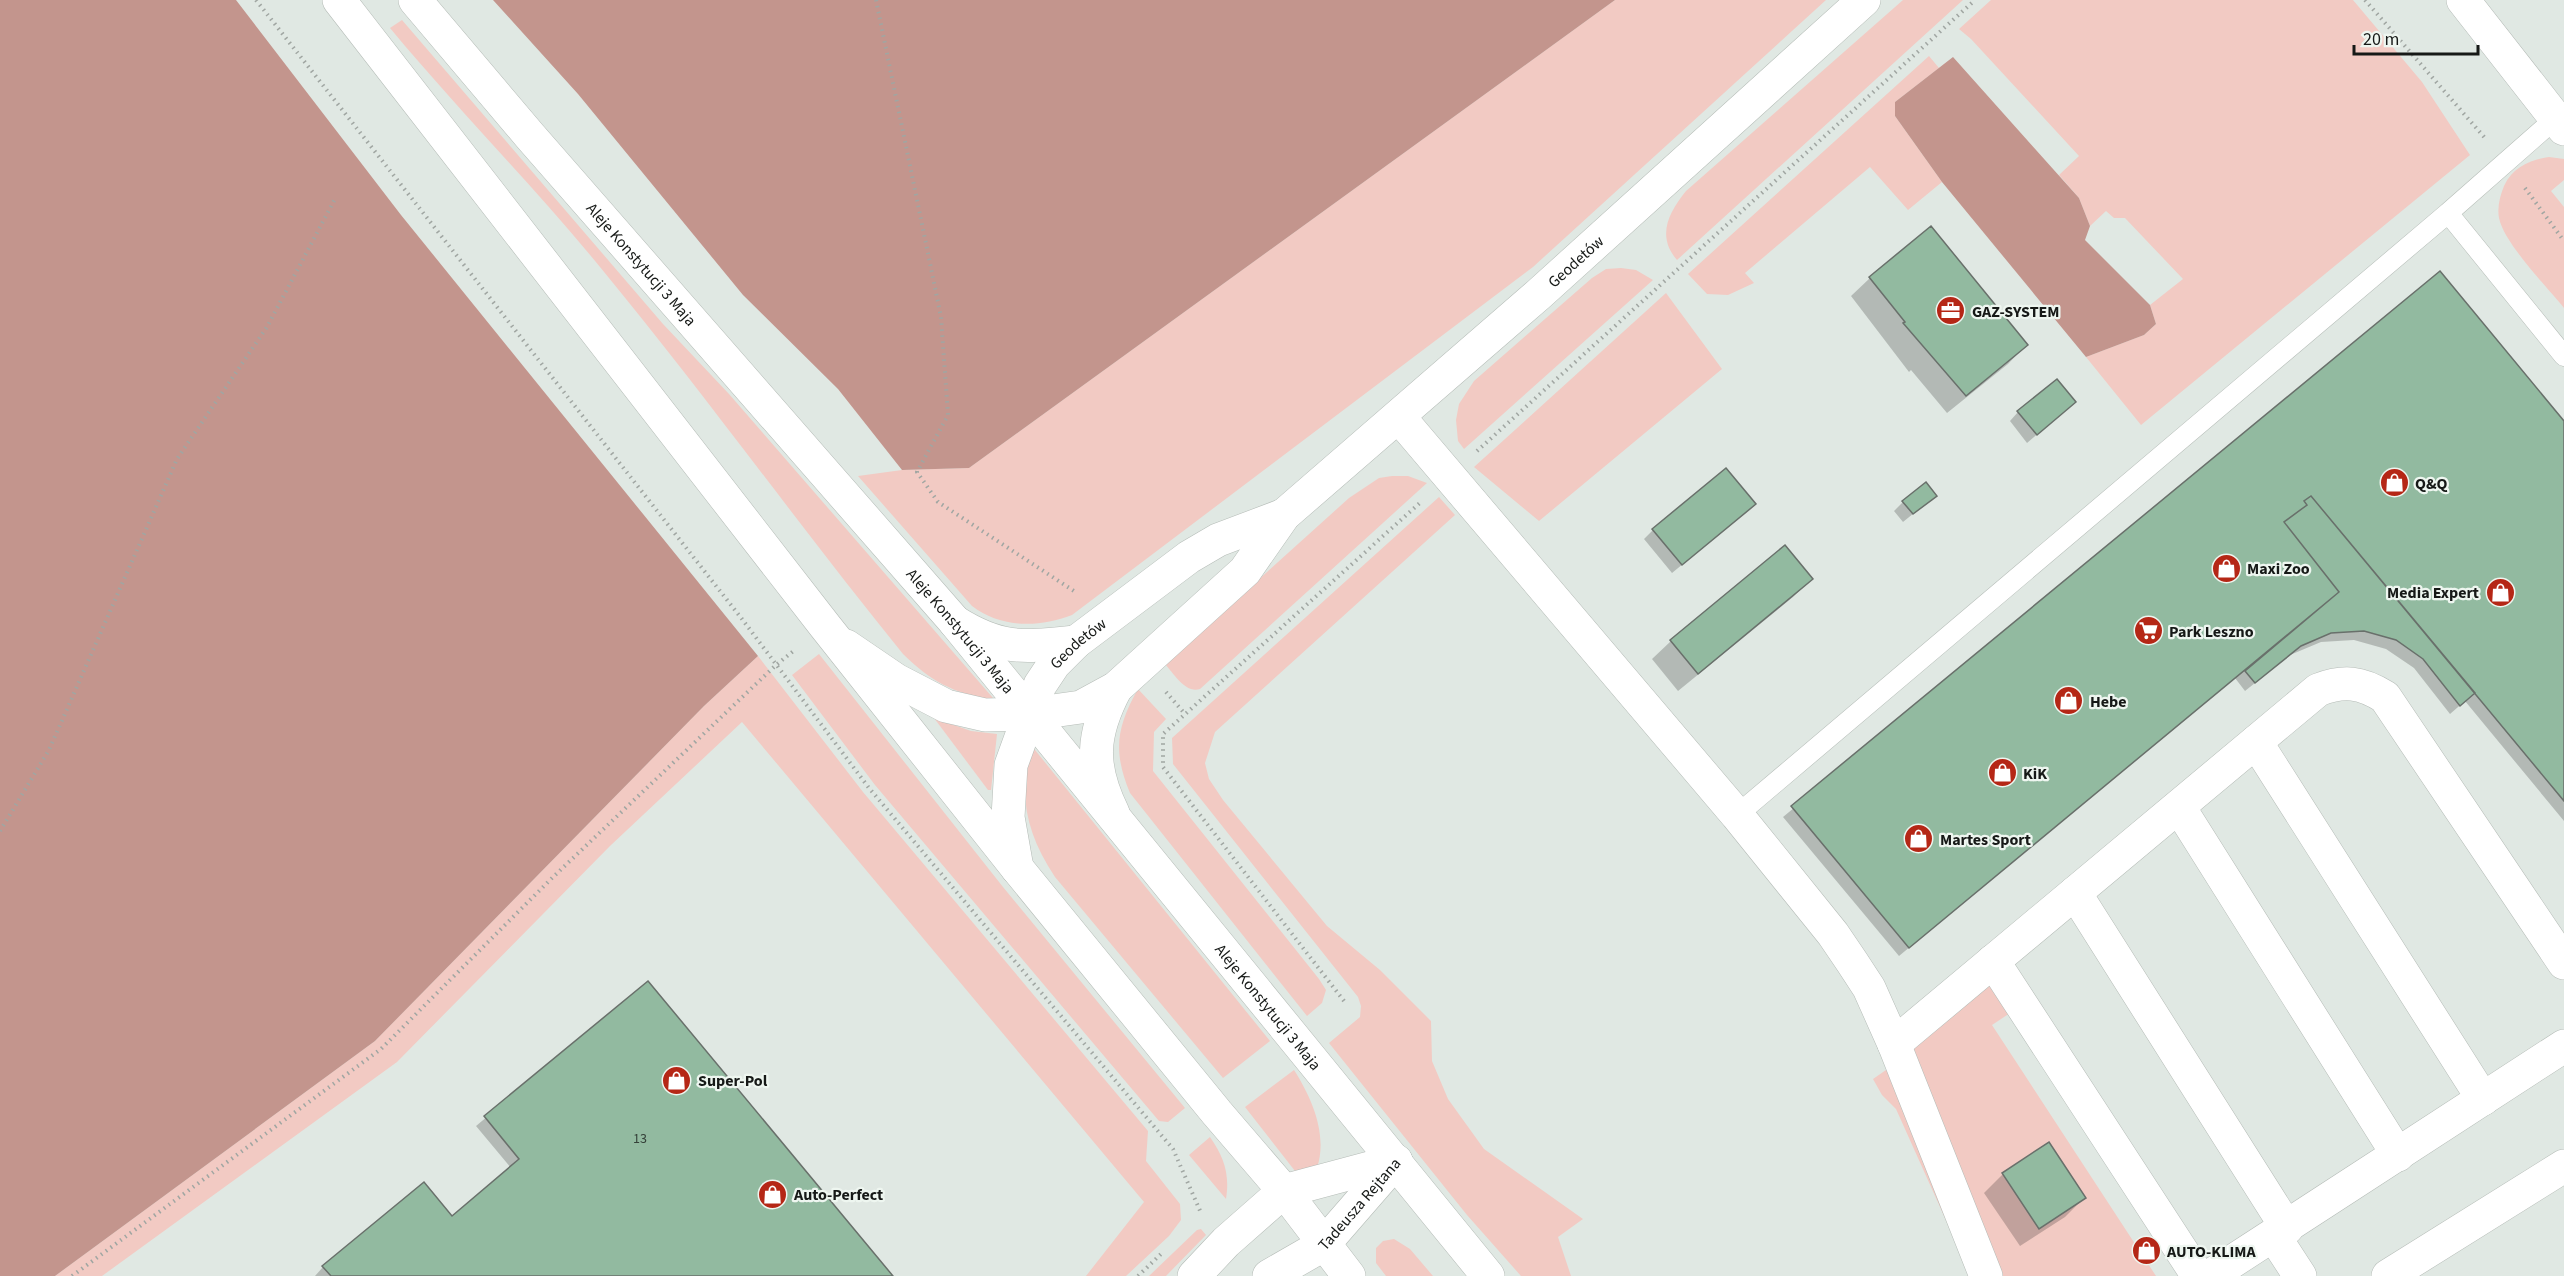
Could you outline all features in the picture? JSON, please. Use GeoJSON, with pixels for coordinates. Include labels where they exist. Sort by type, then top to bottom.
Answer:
{"type":"FeatureCollection","features":[{"type":"Feature","properties":{"kind":"street"},"geometry":{"type":"LineString","coordinates":[[339,0],[1017,868],[1217,1113],[1284,1191],[1323,1245],[1349,1276]]}},
{"type":"Feature","properties":{"kind":"street","name":"Aleje Konstytucji 3 Maja"},"geometry":{"type":"LineString","coordinates":[[415,0],[530,136],[955,622],[1488,1276]]}},
{"type":"Feature","properties":{"kind":"street","name":"Geodetów"},"geometry":{"type":"LineString","coordinates":[[1116,688],[1245,571],[1284,515],[1539,294],[1864,0]]}},
{"type":"Feature","properties":{"kind":"street"},"geometry":{"type":"LineString","coordinates":[[2463,0],[2560,123]]}},
{"type":"Feature","properties":{"kind":"street"},"geometry":{"type":"LineString","coordinates":[[1399,417],[1737,815],[1833,934],[1869,988],[1894,1044],[1986,1276]]}},
{"type":"Feature","properties":{"kind":"street","name":"Geodetów"},"geometry":{"type":"LineString","coordinates":[[1017,868],[1008,817],[1011,765],[1040,685],[1054,664],[1076,642],[1189,557],[1218,540],[1284,515]]}},
{"type":"Feature","properties":{"kind":"street"},"geometry":{"type":"LineString","coordinates":[[955,622],[972,633],[1009,646],[1076,642]]}},
{"type":"Feature","properties":{"kind":"street"},"geometry":{"type":"LineString","coordinates":[[837,640],[896,680],[946,706],[985,715],[1031,714],[1081,707],[1116,688]]}},
{"type":"Feature","properties":{"kind":"street"},"geometry":{"type":"LineString","coordinates":[[1894,1044],[2318,690],[2353,682],[2370,687],[2385,697],[2564,963]]}},
{"type":"Feature","properties":{"kind":"street"},"geometry":{"type":"LineString","coordinates":[[1113,815],[1101,789],[1095,747],[1104,710],[1116,688]]}},
{"type":"Feature","properties":{"kind":"street"},"geometry":{"type":"LineString","coordinates":[[2256,742],[2483,1099]]}},
{"type":"Feature","properties":{"kind":"street"},"geometry":{"type":"LineString","coordinates":[[2179,807],[2398,1155]]}},
{"type":"Feature","properties":{"kind":"street"},"geometry":{"type":"LineString","coordinates":[[2075,893],[2280,1232],[2300,1276]]}},
{"type":"Feature","properties":{"kind":"street"},"geometry":{"type":"LineString","coordinates":[[1994,961],[2198,1276]]}},
{"type":"Feature","properties":{"kind":"street"},"geometry":{"type":"LineString","coordinates":[[2210,1276],[2564,1046]]}},
{"type":"Feature","properties":{"kind":"street","name":"Tadeusza Rejtana"},"geometry":{"type":"LineString","coordinates":[[1194,1276],[1226,1242],[1284,1191],[1396,1161]]}},
{"type":"Feature","properties":{"kind":"street","name":"Tadeusza Rejtana"},"geometry":{"type":"LineString","coordinates":[[1269,1276],[1323,1245],[1396,1161]]}},
{"type":"Feature","properties":{"kind":"street"},"geometry":{"type":"LineString","coordinates":[[2388,1276],[2564,1166]]}},
{"type":"Feature","properties":{"kind":"lane"},"geometry":{"type":"LineString","coordinates":[[1737,815],[2448,213],[2505,161],[2560,123]]}},
{"type":"Feature","properties":{"kind":"lane"},"geometry":{"type":"LineString","coordinates":[[2448,213],[2564,356]]}},
{"type":"Feature","properties":{"kind":"path"},"geometry":{"type":"LineString","coordinates":[[256,0],[742,619],[869,788],[1173,1149],[1200,1212],[1206,1220]]}},
{"type":"Feature","properties":{"kind":"path"},"geometry":{"type":"LineString","coordinates":[[876,0],[941,317],[948,415],[917,472],[938,502],[1082,596]]}},
{"type":"Feature","properties":{"kind":"path"},"geometry":{"type":"LineString","coordinates":[[1344,1001],[1163,766],[1163,734],[1974,0]]}},
{"type":"Feature","properties":{"kind":"path"},"geometry":{"type":"LineString","coordinates":[[2365,0],[2505,161],[2564,241]]}},
{"type":"Feature","properties":{"kind":"path"},"geometry":{"type":"LineString","coordinates":[[0,831],[48,750],[177,459],[267,327],[336,196]]}},
{"type":"Feature","properties":{"kind":"path"},"geometry":{"type":"LineString","coordinates":[[72,1276],[381,1049],[551,879],[776,665]]}},
{"type":"Feature","properties":{"kind":"shaded area"},"geometry":{"type":"Polygon","coordinates":[[[0,0],[236,0],[401,215],[758,656],[704,706],[375,1041],[55,1276],[0,1276],[0,0]]]}},
{"type":"Feature","properties":{"kind":"shaded area"},"geometry":{"type":"Polygon","coordinates":[[[493,0],[1615,0],[969,468],[902,470],[838,389],[743,295],[578,94],[493,0]]]}},
{"type":"Feature","properties":{"kind":"shaded area"},"geometry":{"type":"Polygon","coordinates":[[[1615,0],[1826,0],[1533,267],[1072,615],[1046,622],[1020,624],[995,619],[972,606],[858,476],[902,470],[969,468],[1615,0]]]}},
{"type":"Feature","properties":{"kind":"shaded area"},"geometry":{"type":"Polygon","coordinates":[[[1903,0],[1963,0],[1677,260],[1667,242],[1667,224],[1674,207],[1686,191],[1903,0]]]}},
{"type":"Feature","properties":{"kind":"shaded area"},"geometry":{"type":"Polygon","coordinates":[[[1991,0],[2353,0],[2422,82],[2470,155],[2141,425],[2086,357],[2144,335],[2156,324],[2150,305],[2183,279],[2125,218],[2114,218],[2106,211],[2090,226],[2079,198],[2059,175],[2079,156],[1971,39],[1959,29],[1991,0]]]}},
{"type":"Feature","properties":{"kind":"shaded area"},"geometry":{"type":"Polygon","coordinates":[[[402,20],[663,324],[729,394],[993,698],[992,701],[943,685],[903,654],[600,267],[390,28],[402,20]]]}},
{"type":"Feature","properties":{"kind":"shaded area"},"geometry":{"type":"Polygon","coordinates":[[[1929,56],[1939,68],[1895,102],[1895,116],[1942,182],[1908,210],[1870,167],[1745,273],[1754,283],[1728,295],[1707,294],[1688,274],[1929,56]]]}},
{"type":"Feature","properties":{"kind":"shaded area"},"geometry":{"type":"Polygon","coordinates":[[[1953,57],[2079,198],[2090,226],[2085,240],[2150,305],[2156,324],[2144,335],[2086,357],[1942,182],[1895,116],[1895,102],[1953,57]]]}},
{"type":"Feature","properties":{"kind":"shaded area"},"geometry":{"type":"Polygon","coordinates":[[[2549,157],[2564,159],[2564,180],[2551,191],[2564,207],[2564,308],[2517,252],[2498,214],[2503,190],[2512,174],[2529,162],[2549,157]]]}},
{"type":"Feature","properties":{"kind":"shaded area"},"geometry":{"type":"Polygon","coordinates":[[[1606,269],[1636,270],[1653,280],[1464,449],[1458,441],[1456,420],[1459,404],[1474,381],[1592,278],[1606,269]]]}},
{"type":"Feature","properties":{"kind":"shaded area"},"geometry":{"type":"Polygon","coordinates":[[[1666,293],[1722,369],[1539,521],[1474,467],[1666,293]]]}},
{"type":"Feature","properties":{"kind":"shaded area"},"geometry":{"type":"Polygon","coordinates":[[[1408,476],[1427,483],[1200,689],[1190,689],[1181,682],[1165,664],[1349,498],[1379,478],[1408,476]]]}},
{"type":"Feature","properties":{"kind":"shaded area"},"geometry":{"type":"Polygon","coordinates":[[[1439,497],[1455,515],[1215,732],[1205,763],[1209,779],[1223,800],[1327,926],[1380,970],[1431,1021],[1432,1061],[1448,1099],[1484,1149],[1583,1219],[1558,1237],[1571,1276],[1521,1276],[1467,1215],[1329,1043],[1360,1017],[1361,1006],[1358,997],[1173,764],[1172,738],[1439,497]]]}},
{"type":"Feature","properties":{"kind":"shaded area"},"geometry":{"type":"Polygon","coordinates":[[[819,654],[1003,887],[1185,1108],[1168,1122],[1159,1121],[875,785],[792,675],[819,654]]]}},
{"type":"Feature","properties":{"kind":"shaded area"},"geometry":{"type":"Polygon","coordinates":[[[758,656],[863,792],[1148,1131],[1146,1161],[1180,1204],[1181,1220],[1169,1236],[1126,1276],[1086,1276],[1144,1202],[742,722],[610,846],[397,1062],[102,1276],[55,1276],[375,1041],[704,706],[758,656]]]}},
{"type":"Feature","properties":{"kind":"shaded area"},"geometry":{"type":"Polygon","coordinates":[[[1138,689],[1166,719],[1154,732],[1153,771],[1326,990],[1322,1003],[1307,1016],[1130,793],[1121,765],[1119,740],[1125,716],[1138,689]]]}},
{"type":"Feature","properties":{"kind":"shaded area"},"geometry":{"type":"Polygon","coordinates":[[[934,718],[971,731],[997,734],[991,790],[988,790],[934,718]]]}},
{"type":"Feature","properties":{"kind":"shaded area"},"geometry":{"type":"Polygon","coordinates":[[[1031,745],[1270,1041],[1223,1078],[1055,877],[1045,861],[1031,829],[1025,798],[1025,781],[1031,745]]]}},
{"type":"Feature","properties":{"kind":"shaded area"},"geometry":{"type":"Polygon","coordinates":[[[1993,961],[2022,1005],[1992,1025],[2156,1276],[1971,1276],[1896,1109],[1882,1095],[1873,1079],[1886,1070],[1908,1077],[1894,1044],[1993,961]]]}},
{"type":"Feature","properties":{"kind":"shaded area"},"geometry":{"type":"Polygon","coordinates":[[[1294,1070],[1312,1105],[1321,1143],[1317,1168],[1301,1173],[1295,1171],[1245,1107],[1294,1070]]]}},
{"type":"Feature","properties":{"kind":"shaded area"},"geometry":{"type":"Polygon","coordinates":[[[1210,1137],[1225,1166],[1226,1199],[1189,1155],[1210,1137]]]}},
{"type":"Feature","properties":{"kind":"shaded area"},"geometry":{"type":"Polygon","coordinates":[[[1201,1229],[1206,1235],[1166,1276],[1149,1276],[1197,1230],[1201,1229]]]}},
{"type":"Feature","properties":{"kind":"shaded area"},"geometry":{"type":"Polygon","coordinates":[[[1394,1239],[1410,1249],[1433,1276],[1386,1276],[1376,1263],[1376,1248],[1383,1241],[1394,1239]]]}},
{"type":"Feature","properties":{"kind":"building"},"geometry":{"type":"Polygon","coordinates":[[[1931,226],[2028,345],[1966,396],[1903,323],[1905,322],[1869,277],[1931,226]]]}},
{"type":"Feature","properties":{"kind":"building","name":"Park Leszno"},"geometry":{"type":"Polygon","coordinates":[[[2440,271],[2564,421],[2564,801],[2311,496],[2304,501],[2307,505],[2284,522],[2339,592],[1909,948],[1791,806],[2440,271]]]}},
{"type":"Feature","properties":{"kind":"building"},"geometry":{"type":"Polygon","coordinates":[[[2057,379],[2076,402],[2037,435],[2017,411],[2057,379]]]}},
{"type":"Feature","properties":{"kind":"building"},"geometry":{"type":"Polygon","coordinates":[[[1726,468],[1756,504],[1682,565],[1652,529],[1726,468]]]}},
{"type":"Feature","properties":{"kind":"building"},"geometry":{"type":"Polygon","coordinates":[[[1926,482],[1937,496],[1913,514],[1902,501],[1926,482]]]}},
{"type":"Feature","properties":{"kind":"building"},"geometry":{"type":"Polygon","coordinates":[[[2311,496],[2475,693],[2460,706],[2423,659],[2396,640],[2364,631],[2331,633],[2301,646],[2255,683],[2245,671],[2339,592],[2284,522],[2307,505],[2304,501],[2311,496]]]}},
{"type":"Feature","properties":{"kind":"building"},"geometry":{"type":"Polygon","coordinates":[[[1785,545],[1813,579],[1698,674],[1670,640],[1785,545]]]}},
{"type":"Feature","properties":{"kind":"building"},"geometry":{"type":"Polygon","coordinates":[[[648,981],[893,1276],[331,1276],[322,1266],[424,1182],[452,1216],[519,1159],[484,1116],[648,981]]]}},
{"type":"Feature","properties":{"kind":"building"},"geometry":{"type":"Polygon","coordinates":[[[2049,1142],[2086,1198],[2039,1229],[2002,1173],[2049,1142]]]}},
{"type":"Feature","properties":{"kind":"place","name":"GAZ-SYSTEM"},"geometry":{"type":"Point","coordinates":[1951,311]}},
{"type":"Feature","properties":{"kind":"place","name":"Q&Q"},"geometry":{"type":"Point","coordinates":[2394,483]}},
{"type":"Feature","properties":{"kind":"place","name":"Maxi Zoo"},"geometry":{"type":"Point","coordinates":[2226,568]}},
{"type":"Feature","properties":{"kind":"place","name":"Media Expert"},"geometry":{"type":"Point","coordinates":[2500,592]}},
{"type":"Feature","properties":{"kind":"place","name":"Park Leszno"},"geometry":{"type":"Point","coordinates":[2148,631]}},
{"type":"Feature","properties":{"kind":"place","name":"Hebe"},"geometry":{"type":"Point","coordinates":[2069,701]}},
{"type":"Feature","properties":{"kind":"place","name":"KiK"},"geometry":{"type":"Point","coordinates":[2002,773]}},
{"type":"Feature","properties":{"kind":"place","name":"Martes Sport"},"geometry":{"type":"Point","coordinates":[1919,839]}},
{"type":"Feature","properties":{"kind":"place","name":"Super-Pol"},"geometry":{"type":"Point","coordinates":[677,1080]}},
{"type":"Feature","properties":{"kind":"place","name":"Auto-Perfect"},"geometry":{"type":"Point","coordinates":[773,1194]}},
{"type":"Feature","properties":{"kind":"place","name":"AUTO-KLIMA"},"geometry":{"type":"Point","coordinates":[2146,1251]}}]}
